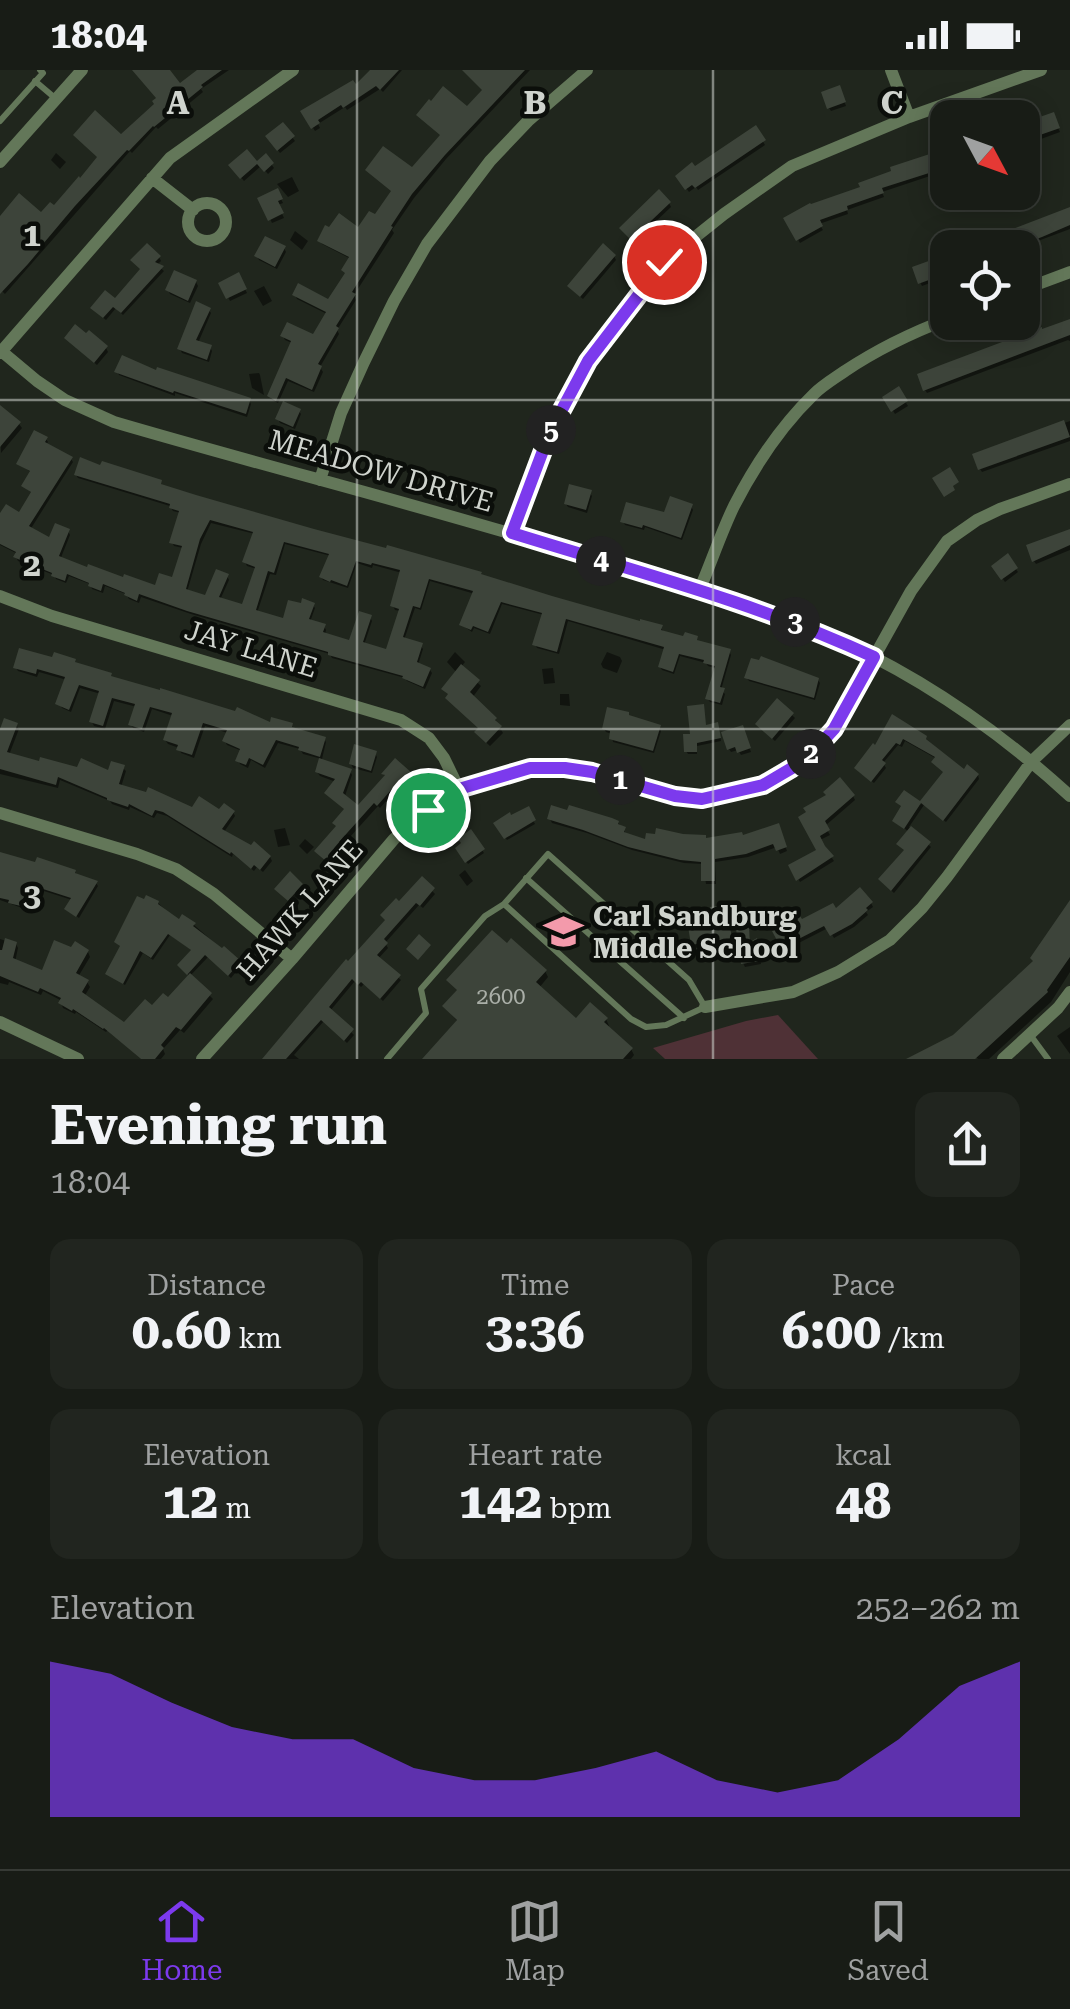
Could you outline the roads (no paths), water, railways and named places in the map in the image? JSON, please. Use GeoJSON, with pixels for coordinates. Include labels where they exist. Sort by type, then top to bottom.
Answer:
{"type":"FeatureCollection","features":[{"type":"Feature","properties":{"kind":"street"},"geometry":{"type":"LineString","coordinates":[[0,162],[82,70]]}},
{"type":"Feature","properties":{"kind":"street"},"geometry":{"type":"LineString","coordinates":[[0,351],[181,149],[293,70]]}},
{"type":"Feature","properties":{"kind":"street"},"geometry":{"type":"LineString","coordinates":[[320,480],[356,379],[427,244],[490,161],[528,121],[587,70]]}},
{"type":"Feature","properties":{"kind":"street"},"geometry":{"type":"LineString","coordinates":[[892,70],[909,117]]}},
{"type":"Feature","properties":{"kind":"street"},"geometry":{"type":"LineString","coordinates":[[512,533],[550,432],[588,361],[664,262],[792,166],[909,117],[1041,70]]}},
{"type":"Feature","properties":{"kind":"street"},"geometry":{"type":"LineString","coordinates":[[152,178],[193,210]]}},
{"type":"Feature","properties":{"kind":"street"},"geometry":{"type":"LineString","coordinates":[[1040,283],[1070,272]]}},
{"type":"Feature","properties":{"kind":"street"},"geometry":{"type":"LineString","coordinates":[[699,591],[733,508],[776,436],[795,414],[817,390],[881,348],[930,326]]}},
{"type":"Feature","properties":{"kind":"street","name":"MEADOW DRIVE"},"geometry":{"type":"LineString","coordinates":[[0,351],[65,400],[114,422],[512,533],[818,630],[950,701],[1032,761],[1070,796]]}},
{"type":"Feature","properties":{"kind":"street","name":"HAWK LANE"},"geometry":{"type":"LineString","coordinates":[[202,1059],[394,840],[459,789],[530,768],[592,772],[675,796],[702,799],[763,785],[803,760],[834,729],[911,591],[947,541],[1000,509],[1070,484]]}},
{"type":"Feature","properties":{"kind":"street","name":"JAY LANE"},"geometry":{"type":"LineString","coordinates":[[0,596],[52,616],[400,720],[429,738],[459,789]]}},
{"type":"Feature","properties":{"kind":"street"},"geometry":{"type":"LineString","coordinates":[[705,1008],[793,992],[838,972],[890,940],[947,878],[1032,761],[1070,726]]}},
{"type":"Feature","properties":{"kind":"street"},"geometry":{"type":"LineString","coordinates":[[0,813],[176,869],[214,894],[292,959]]}},
{"type":"Feature","properties":{"kind":"street"},"geometry":{"type":"LineString","coordinates":[[1003,1059],[1070,992]]}},
{"type":"Feature","properties":{"kind":"street"},"geometry":{"type":"LineString","coordinates":[[0,1022],[78,1059]]}},
{"type":"Feature","properties":{"kind":"lane"},"geometry":{"type":"LineString","coordinates":[[0,121],[43,71]]}},
{"type":"Feature","properties":{"kind":"lane"},"geometry":{"type":"LineString","coordinates":[[35,81],[56,99]]}},
{"type":"Feature","properties":{"kind":"lane"},"geometry":{"type":"LineString","coordinates":[[387,1059],[426,1013],[421,988],[485,916],[504,904],[548,854],[689,980],[705,1008],[666,1025],[646,1027],[631,1019],[504,904]]}},
{"type":"Feature","properties":{"kind":"lane"},"geometry":{"type":"LineString","coordinates":[[526,878],[684,1018]]}},
{"type":"Feature","properties":{"kind":"lane"},"geometry":{"type":"LineString","coordinates":[[1030,1034],[1048,1059]]}},
{"type":"Feature","properties":{"kind":"place","name":"Carl Sandburg Middle School"},"geometry":{"type":"Point","coordinates":[563,932]}}]}
